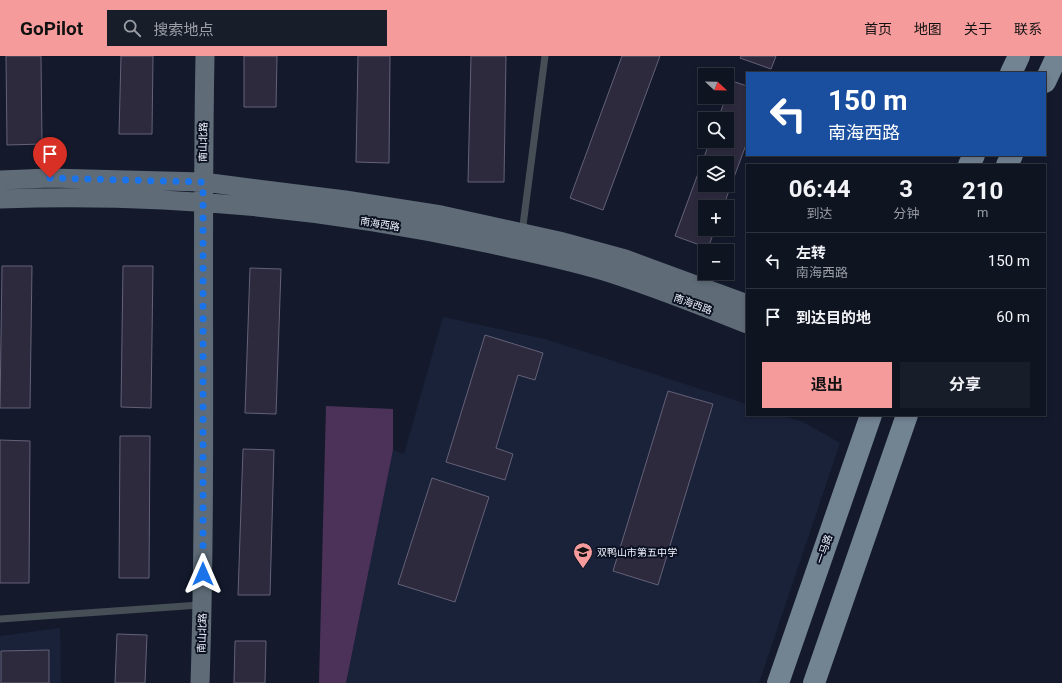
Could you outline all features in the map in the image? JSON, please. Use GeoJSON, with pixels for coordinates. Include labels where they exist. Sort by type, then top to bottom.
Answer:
{"type":"FeatureCollection","features":[{"type":"Feature","properties":{"kind":"main road"},"geometry":{"type":"LineString","coordinates":[[1011,72],[1019,56]]}},
{"type":"Feature","properties":{"kind":"main road"},"geometry":{"type":"LineString","coordinates":[[1046,80],[1057,56]]}},
{"type":"Feature","properties":{"kind":"main road","name":"一马路"},"geometry":{"type":"LineString","coordinates":[[778,683],[871,416]]}},
{"type":"Feature","properties":{"kind":"main road"},"geometry":{"type":"LineString","coordinates":[[814,683],[907,416]]}},
{"type":"Feature","properties":{"kind":"street","name":"南山北路"},"geometry":{"type":"LineString","coordinates":[[200,683],[203,605],[203,182],[205,56]]}},
{"type":"Feature","properties":{"kind":"street","name":"南海西路"},"geometry":{"type":"LineString","coordinates":[[0,180],[50,178],[203,182],[345,200],[441,215],[522,233],[625,259],[746,304]]}},
{"type":"Feature","properties":{"kind":"street","name":"南海西路"},"geometry":{"type":"LineString","coordinates":[[0,199],[203,202],[380,223],[458,237],[552,258],[610,273],[746,324]]}},
{"type":"Feature","properties":{"kind":"lane"},"geometry":{"type":"LineString","coordinates":[[522,233],[545,56]]}},
{"type":"Feature","properties":{"kind":"lane"},"geometry":{"type":"LineString","coordinates":[[0,619],[203,605]]}},
{"type":"Feature","properties":{"kind":"shaded area","name":"双鸭山市第五中学"},"geometry":{"type":"Polygon","coordinates":[[[443,317],[545,339],[746,404],[746,416],[784,416],[803,422],[840,443],[759,683],[346,683],[393,450],[404,454],[443,317]]]}},
{"type":"Feature","properties":{"kind":"shaded area"},"geometry":{"type":"Polygon","coordinates":[[[326,406],[393,409],[393,450],[346,683],[319,683],[326,406]]]}},
{"type":"Feature","properties":{"kind":"shaded area"},"geometry":{"type":"Polygon","coordinates":[[[60,628],[61,683],[0,683],[0,636],[60,628]]]}},
{"type":"Feature","properties":{"kind":"building"},"geometry":{"type":"Polygon","coordinates":[[[6,56],[41,56],[42,144],[7,145],[6,56]]]}},
{"type":"Feature","properties":{"kind":"building"},"geometry":{"type":"Polygon","coordinates":[[[121,56],[153,56],[152,134],[119,134],[121,56]]]}},
{"type":"Feature","properties":{"kind":"building"},"geometry":{"type":"Polygon","coordinates":[[[244,56],[277,56],[276,107],[244,107],[244,56]]]}},
{"type":"Feature","properties":{"kind":"building"},"geometry":{"type":"Polygon","coordinates":[[[358,56],[390,56],[389,163],[356,162],[358,56]]]}},
{"type":"Feature","properties":{"kind":"building"},"geometry":{"type":"Polygon","coordinates":[[[471,56],[506,56],[504,182],[468,182],[471,56]]]}},
{"type":"Feature","properties":{"kind":"building"},"geometry":{"type":"Polygon","coordinates":[[[622,56],[660,56],[603,210],[570,198],[622,56]]]}},
{"type":"Feature","properties":{"kind":"building"},"geometry":{"type":"Polygon","coordinates":[[[741,56],[776,56],[771,69],[740,58],[741,56]]]}},
{"type":"Feature","properties":{"kind":"building"},"geometry":{"type":"Polygon","coordinates":[[[734,82],[746,86],[746,145],[734,177],[734,156],[704,156],[707,148],[734,148],[734,112],[721,112],[724,104],[734,104],[734,82]]]}},
{"type":"Feature","properties":{"kind":"building"},"geometry":{"type":"Polygon","coordinates":[[[698,174],[698,192],[729,192],[726,200],[698,200],[698,236],[712,236],[709,244],[698,244],[675,236],[698,174]]]}},
{"type":"Feature","properties":{"kind":"building"},"geometry":{"type":"Polygon","coordinates":[[[2,266],[32,266],[30,408],[0,408],[2,266]]]}},
{"type":"Feature","properties":{"kind":"building"},"geometry":{"type":"Polygon","coordinates":[[[123,266],[153,266],[151,408],[121,407],[123,266]]]}},
{"type":"Feature","properties":{"kind":"building"},"geometry":{"type":"Polygon","coordinates":[[[250,268],[281,269],[276,414],[245,413],[250,268]]]}},
{"type":"Feature","properties":{"kind":"building"},"geometry":{"type":"Polygon","coordinates":[[[485,335],[543,353],[535,380],[518,375],[496,448],[513,454],[505,480],[446,462],[485,335]]]}},
{"type":"Feature","properties":{"kind":"building"},"geometry":{"type":"Polygon","coordinates":[[[668,391],[713,404],[658,585],[613,571],[668,391]]]}},
{"type":"Feature","properties":{"kind":"building"},"geometry":{"type":"Polygon","coordinates":[[[120,436],[150,436],[149,578],[119,578],[120,436]]]}},
{"type":"Feature","properties":{"kind":"building"},"geometry":{"type":"Polygon","coordinates":[[[0,440],[30,441],[29,583],[0,583],[0,440]]]}},
{"type":"Feature","properties":{"kind":"building"},"geometry":{"type":"Polygon","coordinates":[[[243,449],[274,450],[270,595],[238,595],[243,449]]]}},
{"type":"Feature","properties":{"kind":"building"},"geometry":{"type":"Polygon","coordinates":[[[432,478],[489,497],[455,602],[398,584],[432,478]]]}},
{"type":"Feature","properties":{"kind":"building"},"geometry":{"type":"Polygon","coordinates":[[[117,634],[147,635],[145,683],[115,683],[117,634]]]}},
{"type":"Feature","properties":{"kind":"building"},"geometry":{"type":"Polygon","coordinates":[[[235,641],[266,641],[265,683],[234,683],[235,641]]]}},
{"type":"Feature","properties":{"kind":"building"},"geometry":{"type":"Polygon","coordinates":[[[49,650],[49,683],[1,683],[1,651],[49,650]]]}},
{"type":"Feature","properties":{"kind":"place","name":"双鸭山市第五中学"},"geometry":{"type":"Point","coordinates":[583,569]}},
{"type":"Feature","properties":{"kind":"route"},"geometry":{"type":"LineString","coordinates":[[50,178],[203,182],[203,574]]}}]}
